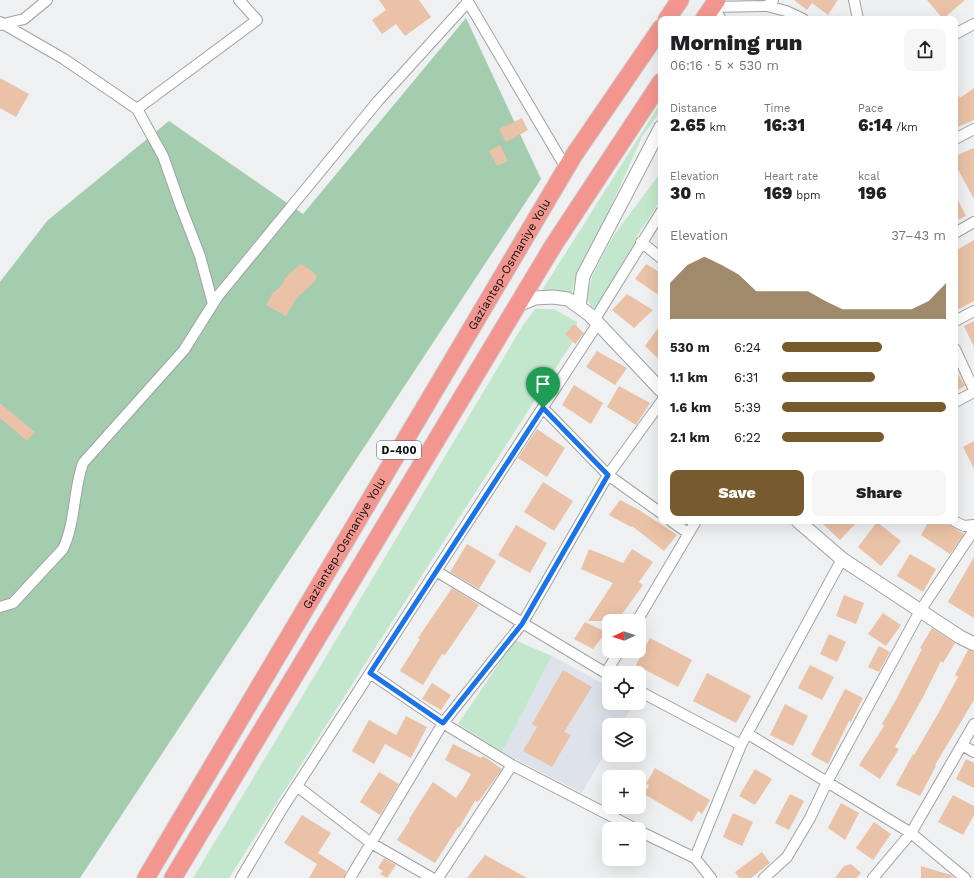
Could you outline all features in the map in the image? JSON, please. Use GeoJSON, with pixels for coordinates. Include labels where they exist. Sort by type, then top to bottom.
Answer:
{"type":"FeatureCollection","features":[{"type":"Feature","properties":{"kind":"highway"},"geometry":{"type":"LineString","coordinates":[[669,16],[680,0]]}},
{"type":"Feature","properties":{"kind":"highway","name":"Gaziantep-Osmaniye Yolu"},"geometry":{"type":"LineString","coordinates":[[146,878],[566,168],[658,32]]}},
{"type":"Feature","properties":{"kind":"highway","name":"D-400"},"geometry":{"type":"LineString","coordinates":[[173,878],[553,246],[658,87]]}},
{"type":"Feature","properties":{"kind":"street"},"geometry":{"type":"LineString","coordinates":[[1,24],[24,19],[47,0]]}},
{"type":"Feature","properties":{"kind":"street"},"geometry":{"type":"LineString","coordinates":[[137,109],[257,20],[239,0]]}},
{"type":"Feature","properties":{"kind":"street"},"geometry":{"type":"LineString","coordinates":[[854,0],[856,16]]}},
{"type":"Feature","properties":{"kind":"street"},"geometry":{"type":"LineString","coordinates":[[0,607],[13,603],[63,549],[68,539],[74,517],[79,475],[83,463],[184,350],[218,296],[378,101],[468,1],[566,168]]}},
{"type":"Feature","properties":{"kind":"street"},"geometry":{"type":"LineString","coordinates":[[713,11],[770,3],[797,16]]}},
{"type":"Feature","properties":{"kind":"street"},"geometry":{"type":"LineString","coordinates":[[1,24],[64,59],[137,109],[163,156],[180,207],[200,256],[213,304]]}},
{"type":"Feature","properties":{"kind":"street"},"geometry":{"type":"LineString","coordinates":[[958,32],[974,24]]}},
{"type":"Feature","properties":{"kind":"street"},"geometry":{"type":"LineString","coordinates":[[958,137],[974,129]]}},
{"type":"Feature","properties":{"kind":"street"},"geometry":{"type":"LineString","coordinates":[[579,307],[584,276],[658,133]]}},
{"type":"Feature","properties":{"kind":"street"},"geometry":{"type":"LineString","coordinates":[[241,878],[282,809],[298,787],[370,673],[543,408],[658,217]]}},
{"type":"Feature","properties":{"kind":"street"},"geometry":{"type":"LineString","coordinates":[[958,231],[974,222]]}},
{"type":"Feature","properties":{"kind":"street"},"geometry":{"type":"LineString","coordinates":[[642,242],[658,255]]}},
{"type":"Feature","properties":{"kind":"street"},"geometry":{"type":"LineString","coordinates":[[518,305],[535,298],[553,297],[568,299],[596,321],[658,387]]}},
{"type":"Feature","properties":{"kind":"street"},"geometry":{"type":"LineString","coordinates":[[958,319],[974,311]]}},
{"type":"Feature","properties":{"kind":"street"},"geometry":{"type":"LineString","coordinates":[[958,356],[974,391],[958,400]]}},
{"type":"Feature","properties":{"kind":"street"},"geometry":{"type":"LineString","coordinates":[[350,878],[443,723],[522,624],[608,475],[658,406]]}},
{"type":"Feature","properties":{"kind":"street"},"geometry":{"type":"LineString","coordinates":[[543,408],[608,475],[658,512]]}},
{"type":"Feature","properties":{"kind":"street"},"geometry":{"type":"LineString","coordinates":[[958,523],[964,526],[974,525]]}},
{"type":"Feature","properties":{"kind":"street"},"geometry":{"type":"LineString","coordinates":[[675,524],[688,533]]}},
{"type":"Feature","properties":{"kind":"street"},"geometry":{"type":"LineString","coordinates":[[641,614],[694,524]]}},
{"type":"Feature","properties":{"kind":"street"},"geometry":{"type":"LineString","coordinates":[[801,524],[842,559],[960,637],[974,644]]}},
{"type":"Feature","properties":{"kind":"street"},"geometry":{"type":"LineString","coordinates":[[764,878],[787,857],[810,818],[827,782],[920,610],[974,530]]}},
{"type":"Feature","properties":{"kind":"street"},"geometry":{"type":"LineString","coordinates":[[695,858],[741,745],[842,559]]}},
{"type":"Feature","properties":{"kind":"street"},"geometry":{"type":"LineString","coordinates":[[436,571],[602,671]]}},
{"type":"Feature","properties":{"kind":"street"},"geometry":{"type":"LineString","coordinates":[[370,673],[443,723],[512,765],[622,822]]}},
{"type":"Feature","properties":{"kind":"street"},"geometry":{"type":"LineString","coordinates":[[646,695],[741,745]]}},
{"type":"Feature","properties":{"kind":"street"},"geometry":{"type":"LineString","coordinates":[[872,878],[911,833],[974,724]]}},
{"type":"Feature","properties":{"kind":"street"},"geometry":{"type":"LineString","coordinates":[[748,734],[911,833],[965,878]]}},
{"type":"Feature","properties":{"kind":"street"},"geometry":{"type":"LineString","coordinates":[[962,745],[974,752]]}},
{"type":"Feature","properties":{"kind":"street"},"geometry":{"type":"LineString","coordinates":[[438,878],[512,765]]}},
{"type":"Feature","properties":{"kind":"street"},"geometry":{"type":"LineString","coordinates":[[298,787],[371,843],[432,878]]}},
{"type":"Feature","properties":{"kind":"street"},"geometry":{"type":"LineString","coordinates":[[646,834],[695,858],[712,878]]}},
{"type":"Feature","properties":{"kind":"shaded area"},"geometry":{"type":"Polygon","coordinates":[[[552,656],[602,683],[602,710],[630,710],[625,718],[602,718],[602,758],[582,793],[502,752],[552,656]]]}},
{"type":"Feature","properties":{"kind":"green space"},"geometry":{"type":"Polygon","coordinates":[[[466,18],[541,179],[80,878],[0,878],[0,282],[47,221],[169,121],[303,214],[466,18]]]}},
{"type":"Feature","properties":{"kind":"green space"},"geometry":{"type":"Polygon","coordinates":[[[658,107],[658,114],[642,137],[603,224],[576,275],[571,296],[541,292],[658,107]]]}},
{"type":"Feature","properties":{"kind":"green space"},"geometry":{"type":"Polygon","coordinates":[[[658,176],[658,204],[635,239],[635,245],[596,308],[591,307],[587,298],[592,277],[614,235],[658,176]]]}},
{"type":"Feature","properties":{"kind":"green space"},"geometry":{"type":"Polygon","coordinates":[[[535,309],[554,309],[577,322],[577,335],[229,878],[193,878],[523,325],[535,309]]]}},
{"type":"Feature","properties":{"kind":"green space"},"geometry":{"type":"Polygon","coordinates":[[[515,640],[552,656],[502,752],[458,724],[515,640]]]}},
{"type":"Feature","properties":{"kind":"building"},"geometry":{"type":"Polygon","coordinates":[[[379,0],[419,0],[431,17],[405,36],[396,24],[382,34],[372,20],[386,10],[379,0]]]}},
{"type":"Feature","properties":{"kind":"building"},"geometry":{"type":"Polygon","coordinates":[[[794,0],[838,0],[828,15],[812,3],[807,10],[794,0]]]}},
{"type":"Feature","properties":{"kind":"building"},"geometry":{"type":"Polygon","coordinates":[[[927,0],[965,0],[946,16],[940,16],[927,0]]]}},
{"type":"Feature","properties":{"kind":"building"},"geometry":{"type":"Polygon","coordinates":[[[0,78],[29,94],[16,117],[0,108],[0,78]]]}},
{"type":"Feature","properties":{"kind":"building"},"geometry":{"type":"Polygon","coordinates":[[[974,88],[974,120],[958,127],[958,94],[960,98],[974,88]]]}},
{"type":"Feature","properties":{"kind":"building"},"geometry":{"type":"Polygon","coordinates":[[[522,118],[528,130],[506,142],[499,129],[522,118]]]}},
{"type":"Feature","properties":{"kind":"building"},"geometry":{"type":"Polygon","coordinates":[[[500,145],[508,161],[497,166],[489,151],[500,145]]]}},
{"type":"Feature","properties":{"kind":"building"},"geometry":{"type":"Polygon","coordinates":[[[974,148],[974,199],[958,170],[958,155],[974,148]]]}},
{"type":"Feature","properties":{"kind":"building"},"geometry":{"type":"Polygon","coordinates":[[[958,200],[966,216],[958,220],[958,200]]]}},
{"type":"Feature","properties":{"kind":"building"},"geometry":{"type":"Polygon","coordinates":[[[974,240],[974,301],[958,309],[958,249],[974,240]]]}},
{"type":"Feature","properties":{"kind":"building"},"geometry":{"type":"Polygon","coordinates":[[[300,264],[311,270],[317,276],[314,282],[296,299],[286,316],[266,305],[272,294],[282,285],[285,278],[300,264]]]}},
{"type":"Feature","properties":{"kind":"building"},"geometry":{"type":"Polygon","coordinates":[[[646,264],[658,271],[658,293],[657,294],[635,279],[646,264]]]}},
{"type":"Feature","properties":{"kind":"building"},"geometry":{"type":"Polygon","coordinates":[[[627,294],[653,310],[634,328],[612,310],[627,294]]]}},
{"type":"Feature","properties":{"kind":"building"},"geometry":{"type":"Polygon","coordinates":[[[974,321],[974,347],[964,326],[974,321]]]}},
{"type":"Feature","properties":{"kind":"building"},"geometry":{"type":"Polygon","coordinates":[[[574,324],[584,333],[575,344],[565,334],[574,324]]]}},
{"type":"Feature","properties":{"kind":"building"},"geometry":{"type":"Polygon","coordinates":[[[658,328],[658,358],[645,346],[658,328]]]}},
{"type":"Feature","properties":{"kind":"building"},"geometry":{"type":"Polygon","coordinates":[[[597,351],[627,368],[615,385],[586,367],[597,351]]]}},
{"type":"Feature","properties":{"kind":"building"},"geometry":{"type":"Polygon","coordinates":[[[958,374],[965,386],[958,390],[958,374]]]}},
{"type":"Feature","properties":{"kind":"building"},"geometry":{"type":"Polygon","coordinates":[[[574,385],[603,403],[591,424],[562,405],[574,385]]]}},
{"type":"Feature","properties":{"kind":"building"},"geometry":{"type":"Polygon","coordinates":[[[619,386],[650,403],[636,425],[607,407],[619,386]]]}},
{"type":"Feature","properties":{"kind":"building"},"geometry":{"type":"Polygon","coordinates":[[[0,403],[35,432],[27,441],[0,418],[0,403]]]}},
{"type":"Feature","properties":{"kind":"building"},"geometry":{"type":"Polygon","coordinates":[[[537,429],[565,448],[547,477],[518,458],[537,429]]]}},
{"type":"Feature","properties":{"kind":"building"},"geometry":{"type":"Polygon","coordinates":[[[974,441],[974,469],[963,447],[974,441]]]}},
{"type":"Feature","properties":{"kind":"building"},"geometry":{"type":"Polygon","coordinates":[[[543,482],[573,501],[554,531],[524,512],[543,482]]]}},
{"type":"Feature","properties":{"kind":"building"},"geometry":{"type":"Polygon","coordinates":[[[620,500],[639,510],[658,522],[658,524],[677,535],[664,551],[632,526],[631,527],[609,515],[620,500]]]}},
{"type":"Feature","properties":{"kind":"building"},"geometry":{"type":"Polygon","coordinates":[[[823,524],[855,524],[840,540],[823,524]]]}},
{"type":"Feature","properties":{"kind":"building"},"geometry":{"type":"Polygon","coordinates":[[[875,524],[880,524],[901,541],[881,566],[858,547],[875,524]]]}},
{"type":"Feature","properties":{"kind":"building"},"geometry":{"type":"Polygon","coordinates":[[[927,524],[948,524],[964,534],[950,554],[921,535],[927,524]]]}},
{"type":"Feature","properties":{"kind":"building"},"geometry":{"type":"Polygon","coordinates":[[[516,525],[547,543],[530,573],[498,555],[516,525]]]}},
{"type":"Feature","properties":{"kind":"building"},"geometry":{"type":"Polygon","coordinates":[[[467,544],[496,561],[479,589],[450,572],[467,544]]]}},
{"type":"Feature","properties":{"kind":"building"},"geometry":{"type":"Polygon","coordinates":[[[589,549],[623,563],[632,549],[653,562],[639,582],[643,585],[622,614],[602,614],[602,621],[588,621],[613,583],[581,569],[589,549]]]}},
{"type":"Feature","properties":{"kind":"building"},"geometry":{"type":"Polygon","coordinates":[[[910,554],[936,569],[923,592],[897,576],[910,554]]]}},
{"type":"Feature","properties":{"kind":"building"},"geometry":{"type":"Polygon","coordinates":[[[974,557],[974,618],[948,602],[974,557]]]}},
{"type":"Feature","properties":{"kind":"building"},"geometry":{"type":"Polygon","coordinates":[[[452,588],[479,605],[445,655],[442,654],[423,685],[400,671],[420,639],[418,638],[452,588]]]}},
{"type":"Feature","properties":{"kind":"building"},"geometry":{"type":"Polygon","coordinates":[[[844,595],[864,603],[856,624],[836,616],[844,595]]]}},
{"type":"Feature","properties":{"kind":"building"},"geometry":{"type":"Polygon","coordinates":[[[883,613],[901,625],[886,646],[868,634],[883,613]]]}},
{"type":"Feature","properties":{"kind":"building"},"geometry":{"type":"Polygon","coordinates":[[[585,622],[602,630],[602,637],[593,649],[574,639],[585,622]]]}},
{"type":"Feature","properties":{"kind":"building"},"geometry":{"type":"Polygon","coordinates":[[[932,628],[955,643],[943,663],[941,661],[895,747],[899,749],[880,779],[859,765],[884,726],[882,724],[922,649],[920,648],[932,628]]]}},
{"type":"Feature","properties":{"kind":"building"},"geometry":{"type":"Polygon","coordinates":[[[829,634],[846,642],[837,662],[820,654],[829,634]]]}},
{"type":"Feature","properties":{"kind":"building"},"geometry":{"type":"Polygon","coordinates":[[[650,638],[692,660],[678,687],[646,670],[646,666],[636,665],[640,658],[646,658],[646,646],[650,638]]]}},
{"type":"Feature","properties":{"kind":"building"},"geometry":{"type":"Polygon","coordinates":[[[879,646],[890,652],[879,672],[868,667],[879,646]]]}},
{"type":"Feature","properties":{"kind":"building"},"geometry":{"type":"Polygon","coordinates":[[[968,650],[974,652],[974,700],[935,765],[936,766],[920,796],[896,785],[958,677],[955,675],[968,650]]]}},
{"type":"Feature","properties":{"kind":"building"},"geometry":{"type":"Polygon","coordinates":[[[810,665],[834,677],[822,700],[798,688],[810,665]]]}},
{"type":"Feature","properties":{"kind":"building"},"geometry":{"type":"Polygon","coordinates":[[[563,670],[592,687],[564,732],[571,735],[552,767],[523,751],[537,727],[532,724],[563,670]]]}},
{"type":"Feature","properties":{"kind":"building"},"geometry":{"type":"Polygon","coordinates":[[[707,673],[751,696],[736,723],[693,701],[707,673]]]}},
{"type":"Feature","properties":{"kind":"building"},"geometry":{"type":"Polygon","coordinates":[[[432,683],[451,695],[441,710],[422,699],[432,683]]]}},
{"type":"Feature","properties":{"kind":"building"},"geometry":{"type":"Polygon","coordinates":[[[845,689],[863,698],[851,722],[849,721],[828,764],[811,755],[845,689]]]}},
{"type":"Feature","properties":{"kind":"building"},"geometry":{"type":"Polygon","coordinates":[[[785,704],[808,716],[793,746],[770,735],[785,704]]]}},
{"type":"Feature","properties":{"kind":"building"},"geometry":{"type":"Polygon","coordinates":[[[406,716],[427,727],[411,758],[385,744],[374,764],[352,751],[369,720],[396,735],[406,716]]]}},
{"type":"Feature","properties":{"kind":"building"},"geometry":{"type":"Polygon","coordinates":[[[453,744],[481,758],[483,756],[502,769],[478,802],[475,801],[435,863],[397,840],[433,782],[456,798],[463,788],[471,774],[445,760],[453,744]]]}},
{"type":"Feature","properties":{"kind":"building"},"geometry":{"type":"Polygon","coordinates":[[[966,759],[974,763],[974,788],[956,779],[966,759]]]}},
{"type":"Feature","properties":{"kind":"building"},"geometry":{"type":"Polygon","coordinates":[[[655,768],[710,800],[702,814],[698,811],[692,822],[646,795],[646,790],[649,785],[646,784],[655,768]]]}},
{"type":"Feature","properties":{"kind":"building"},"geometry":{"type":"Polygon","coordinates":[[[755,769],[772,779],[755,805],[739,796],[755,769]]]}},
{"type":"Feature","properties":{"kind":"building"},"geometry":{"type":"Polygon","coordinates":[[[379,772],[399,784],[380,815],[360,802],[379,772]]]}},
{"type":"Feature","properties":{"kind":"building"},"geometry":{"type":"Polygon","coordinates":[[[790,794],[804,801],[789,830],[775,823],[790,794]]]}},
{"type":"Feature","properties":{"kind":"building"},"geometry":{"type":"Polygon","coordinates":[[[953,795],[974,806],[974,815],[963,835],[938,822],[953,795]]]}},
{"type":"Feature","properties":{"kind":"building"},"geometry":{"type":"Polygon","coordinates":[[[841,803],[859,813],[845,840],[828,828],[841,803]]]}},
{"type":"Feature","properties":{"kind":"building"},"geometry":{"type":"Polygon","coordinates":[[[733,813],[753,822],[742,846],[723,837],[733,813]]]}},
{"type":"Feature","properties":{"kind":"building"},"geometry":{"type":"Polygon","coordinates":[[[302,815],[331,833],[318,853],[346,871],[344,878],[309,878],[317,864],[284,843],[302,815]]]}},
{"type":"Feature","properties":{"kind":"building"},"geometry":{"type":"Polygon","coordinates":[[[874,822],[891,834],[873,860],[856,848],[874,822]]]}},
{"type":"Feature","properties":{"kind":"building"},"geometry":{"type":"Polygon","coordinates":[[[762,852],[770,863],[751,878],[739,878],[735,872],[762,852]]]}},
{"type":"Feature","properties":{"kind":"building"},"geometry":{"type":"Polygon","coordinates":[[[485,855],[527,878],[467,878],[485,855]]]}},
{"type":"Feature","properties":{"kind":"building"},"geometry":{"type":"Polygon","coordinates":[[[384,858],[396,865],[387,878],[380,874],[383,871],[378,868],[384,858]]]}},
{"type":"Feature","properties":{"kind":"building"},"geometry":{"type":"Polygon","coordinates":[[[851,864],[861,873],[856,878],[835,878],[844,866],[851,864]]]}},
{"type":"Feature","properties":{"kind":"building"},"geometry":{"type":"Polygon","coordinates":[[[921,866],[951,875],[954,878],[921,878],[921,866]]]}},
{"type":"Feature","properties":{"kind":"route"},"geometry":{"type":"LineString","coordinates":[[543,408],[608,475],[522,624],[443,723],[370,673],[543,408]]}}]}
